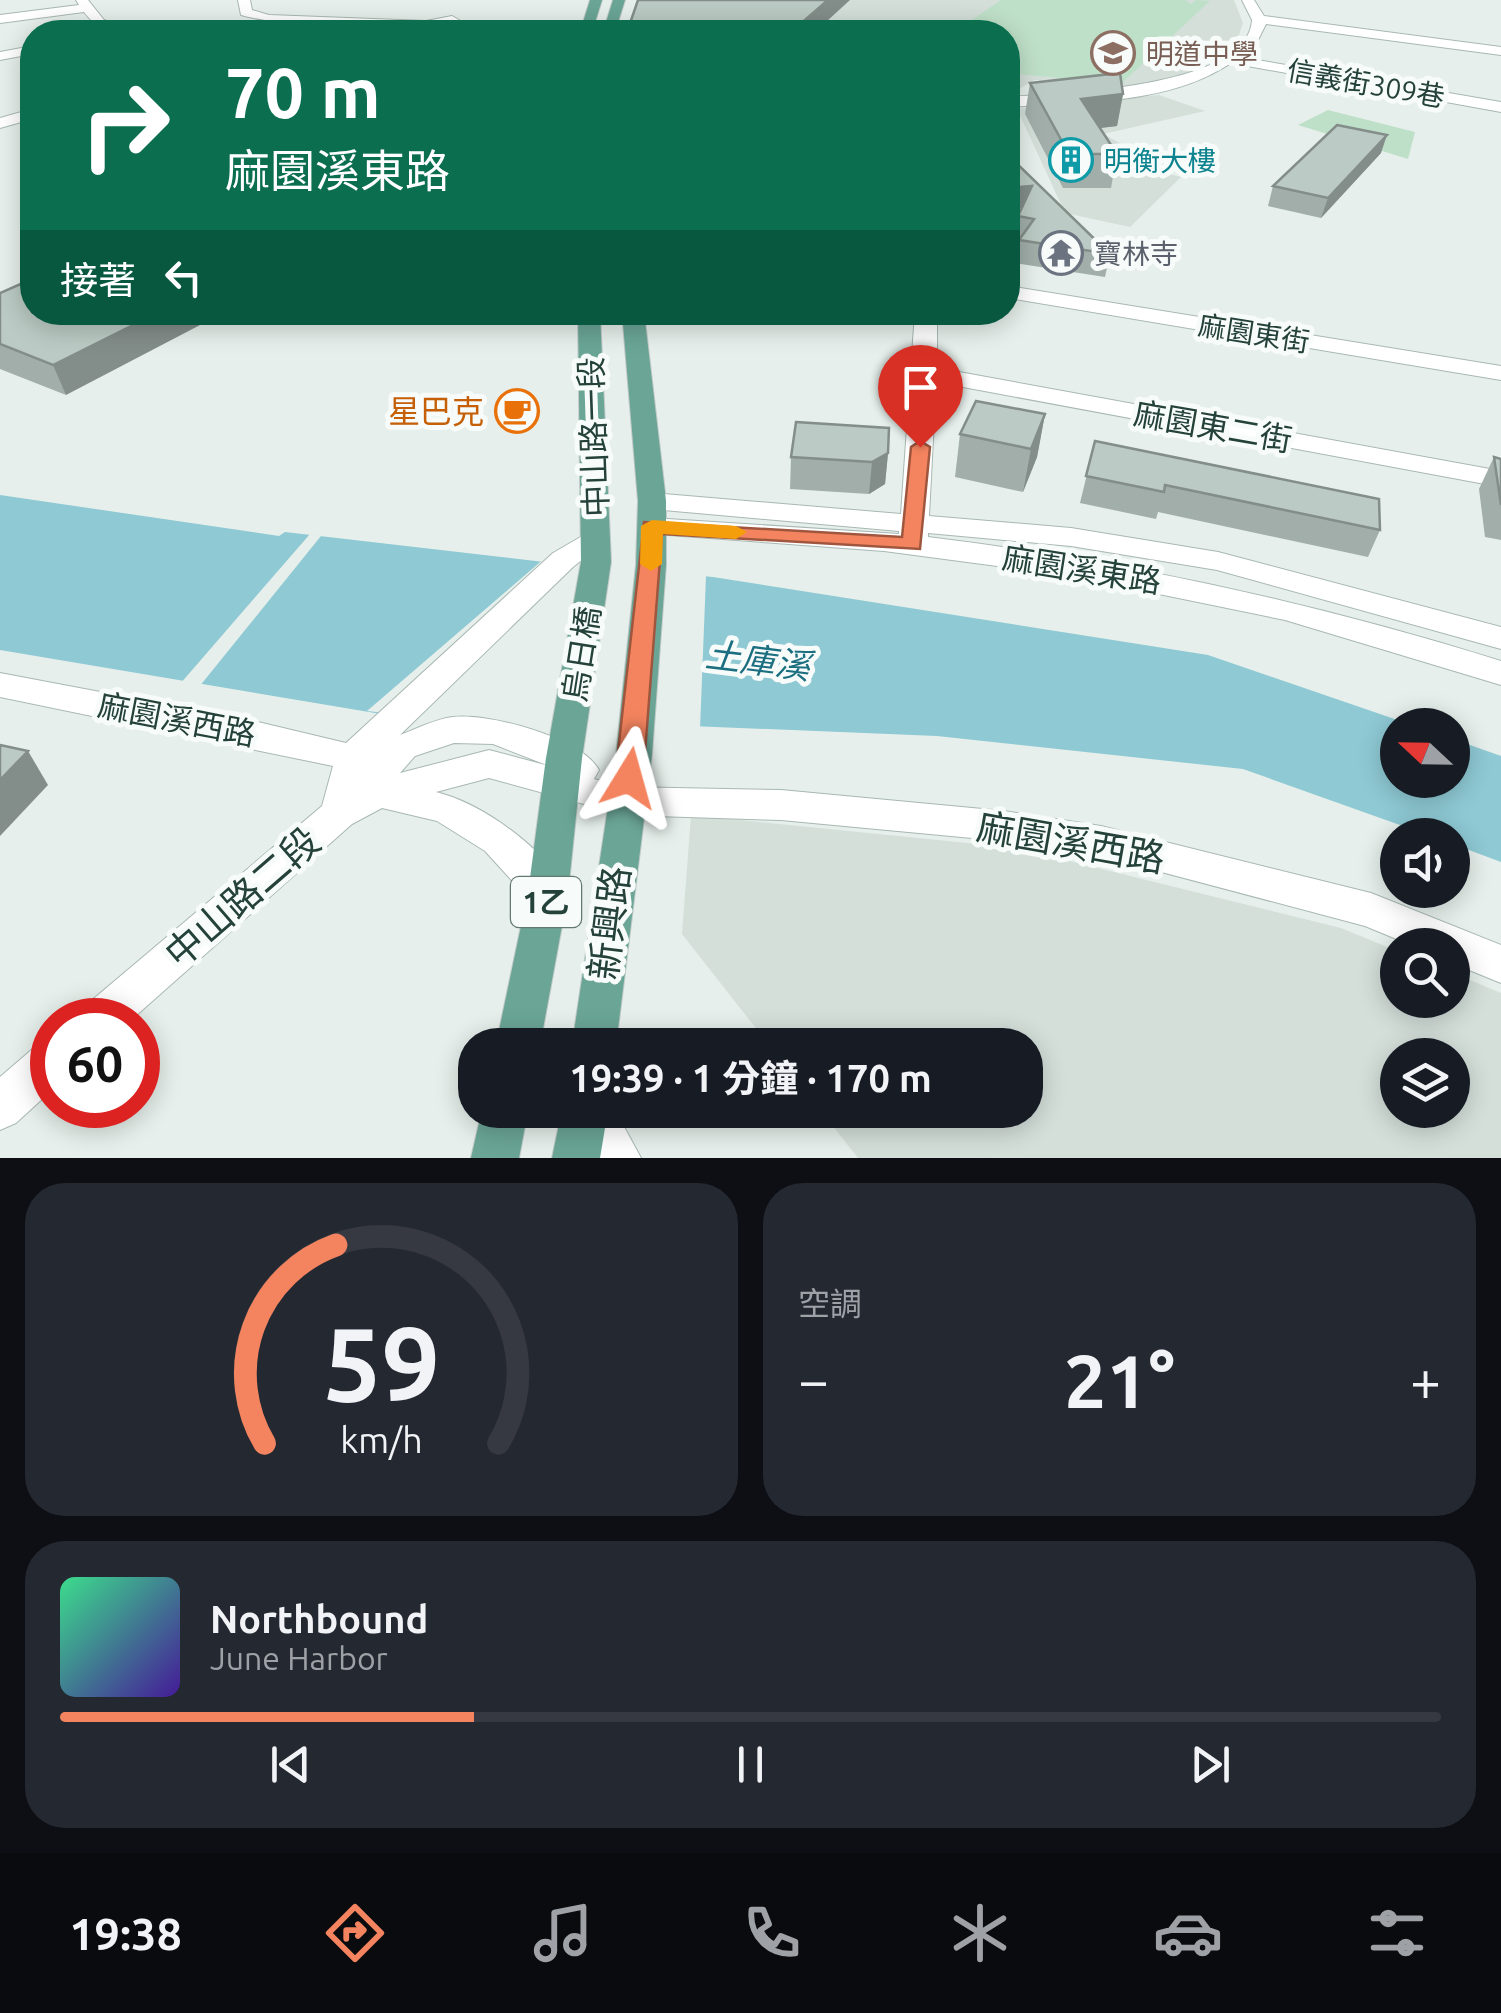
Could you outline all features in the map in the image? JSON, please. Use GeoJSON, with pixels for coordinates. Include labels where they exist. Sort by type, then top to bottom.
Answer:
{"type":"FeatureCollection","features":[{"type":"Feature","properties":{"kind":"main road","name":"中山路一段"},"geometry":{"type":"LineString","coordinates":[[585,553],[589,325]]}},
{"type":"Feature","properties":{"kind":"main road","name":"中山路一段"},"geometry":{"type":"LineString","coordinates":[[634,325],[652,514],[651,565]]}},
{"type":"Feature","properties":{"kind":"main road","name":"烏日橋"},"geometry":{"type":"LineString","coordinates":[[564,763],[585,553]]}},
{"type":"Feature","properties":{"kind":"main road","name":"烏日橋"},"geometry":{"type":"LineString","coordinates":[[624,801],[634,754],[651,565]]}},
{"type":"Feature","properties":{"kind":"main road","name":"新興路"},"geometry":{"type":"LineString","coordinates":[[521,1028],[548,893],[564,763]]}},
{"type":"Feature","properties":{"kind":"main road","name":"新興路"},"geometry":{"type":"LineString","coordinates":[[596,1028],[624,801]]}},
{"type":"Feature","properties":{"kind":"main road"},"geometry":{"type":"LineString","coordinates":[[495,1158],[501,1128]]}},
{"type":"Feature","properties":{"kind":"main road"},"geometry":{"type":"LineString","coordinates":[[576,1158],[583,1128]]}},
{"type":"Feature","properties":{"kind":"street"},"geometry":{"type":"LineString","coordinates":[[244,0],[246,12],[281,20]]}},
{"type":"Feature","properties":{"kind":"street"},"geometry":{"type":"LineString","coordinates":[[1020,101],[1150,88],[1209,72],[1230,60],[1258,33],[1259,19],[1248,0]]}},
{"type":"Feature","properties":{"kind":"street"},"geometry":{"type":"LineString","coordinates":[[0,19],[83,4]]}},
{"type":"Feature","properties":{"kind":"street"},"geometry":{"type":"LineString","coordinates":[[311,20],[334,8]]}},
{"type":"Feature","properties":{"kind":"street"},"geometry":{"type":"LineString","coordinates":[[1259,19],[1501,51]]}},
{"type":"Feature","properties":{"kind":"street","name":"信義街309巷"},"geometry":{"type":"LineString","coordinates":[[1230,60],[1501,107]]}},
{"type":"Feature","properties":{"kind":"street","name":"麻園東街"},"geometry":{"type":"LineString","coordinates":[[1020,294],[1501,373]]}},
{"type":"Feature","properties":{"kind":"street"},"geometry":{"type":"LineString","coordinates":[[914,533],[926,325]]}},
{"type":"Feature","properties":{"kind":"street","name":"麻園東二街"},"geometry":{"type":"LineString","coordinates":[[926,374],[1501,479]]}},
{"type":"Feature","properties":{"kind":"street","name":"麻園溪東路"},"geometry":{"type":"LineString","coordinates":[[652,514],[914,533],[1072,537],[1218,561],[1501,638]]}},
{"type":"Feature","properties":{"kind":"street","name":"麻園溪東路"},"geometry":{"type":"LineString","coordinates":[[914,533],[1270,604],[1380,633],[1501,673]]}},
{"type":"Feature","properties":{"kind":"street"},"geometry":{"type":"LineString","coordinates":[[339,814],[353,758],[585,553]]}},
{"type":"Feature","properties":{"kind":"street","name":"麻園溪西路"},"geometry":{"type":"LineString","coordinates":[[0,685],[258,734],[353,758]]}},
{"type":"Feature","properties":{"kind":"street","name":"中山路二段"},"geometry":{"type":"LineString","coordinates":[[126,998],[339,814],[403,747],[452,730],[496,731],[564,763],[624,801]]}},
{"type":"Feature","properties":{"kind":"street","name":"中山路二段"},"geometry":{"type":"LineString","coordinates":[[339,814],[377,793],[489,764],[564,763]]}},
{"type":"Feature","properties":{"kind":"street"},"geometry":{"type":"LineString","coordinates":[[377,793],[447,808],[498,840],[548,893]]}},
{"type":"Feature","properties":{"kind":"street","name":"麻園溪西路"},"geometry":{"type":"LineString","coordinates":[[624,801],[781,805],[1004,826],[1102,841],[1370,910],[1501,964]]}},
{"type":"Feature","properties":{"kind":"street"},"geometry":{"type":"LineString","coordinates":[[0,1107],[30,1080]]}},
{"type":"Feature","properties":{"kind":"street"},"geometry":{"type":"LineString","coordinates":[[598,1128],[616,1158]]}},
{"type":"Feature","properties":{"kind":"shaded area","name":"明道中學"},"geometry":{"type":"Polygon","coordinates":[[[642,0],[1234,0],[1243,23],[1239,35],[1198,71],[1133,85],[1095,87],[1035,80],[1020,88],[1020,20],[706,20],[642,0]]]}},
{"type":"Feature","properties":{"kind":"shaded area","name":"明道中學"},"geometry":{"type":"Polygon","coordinates":[[[1159,95],[1205,111],[1103,134],[1145,156],[1136,166],[1181,177],[1130,227],[1065,213],[1020,109],[1159,95]]]}},
{"type":"Feature","properties":{"kind":"shaded area"},"geometry":{"type":"Polygon","coordinates":[[[691,815],[1017,848],[1341,928],[1380,944],[1380,1018],[1470,1018],[1470,980],[1501,993],[1501,1158],[858,1158],[834,1128],[1043,1128],[1043,1028],[756,1028],[682,934],[691,815]]]}},
{"type":"Feature","properties":{"kind":"green space"},"geometry":{"type":"Polygon","coordinates":[[[1001,0],[1185,0],[1191,4],[1196,0],[1210,1],[1121,84],[1020,74],[1020,20],[972,20],[1001,0]]]}},
{"type":"Feature","properties":{"kind":"green space"},"geometry":{"type":"Polygon","coordinates":[[[1328,110],[1415,132],[1408,159],[1298,125],[1328,110]]]}},
{"type":"Feature","properties":{"kind":"water","name":"土庫溪"},"geometry":{"type":"Polygon","coordinates":[[[0,495],[279,536],[285,532],[713,577],[1208,655],[1380,714],[1380,798],[1470,798],[1470,745],[1501,756],[1501,862],[1470,850],[1470,818],[1380,818],[1243,769],[937,736],[375,713],[0,650],[0,495]]]}},
{"type":"Feature","properties":{"kind":"pier"},"geometry":{"type":"Polygon","coordinates":[[[310,534],[321,536],[199,687],[180,684],[310,534]]]}},
{"type":"Feature","properties":{"kind":"pier"},"geometry":{"type":"Polygon","coordinates":[[[546,557],[706,576],[700,729],[480,723],[367,711],[546,557]]]}},
{"type":"Feature","properties":{"kind":"building"},"geometry":{"type":"Polygon","coordinates":[[[638,0],[828,0],[805,20],[631,20],[638,0]]]}},
{"type":"Feature","properties":{"kind":"building"},"geometry":{"type":"Polygon","coordinates":[[[1120,73],[1123,94],[1081,99],[1117,154],[1069,154],[1030,83],[1120,73]]]}},
{"type":"Feature","properties":{"kind":"building"},"geometry":{"type":"Polygon","coordinates":[[[1337,125],[1387,135],[1328,198],[1273,186],[1337,125]]]}},
{"type":"Feature","properties":{"kind":"building"},"geometry":{"type":"Polygon","coordinates":[[[1020,167],[1110,254],[1020,240],[1034,219],[1020,216],[1032,186],[1020,187],[1020,167]]]}},
{"type":"Feature","properties":{"kind":"building"},"geometry":{"type":"Polygon","coordinates":[[[20,284],[20,325],[133,325],[53,365],[0,344],[0,293],[20,284]]]}},
{"type":"Feature","properties":{"kind":"building"},"geometry":{"type":"Polygon","coordinates":[[[976,401],[1045,414],[1031,449],[960,434],[976,401]]]}},
{"type":"Feature","properties":{"kind":"building"},"geometry":{"type":"Polygon","coordinates":[[[796,422],[889,428],[888,453],[872,462],[791,457],[796,422]]]}},
{"type":"Feature","properties":{"kind":"building"},"geometry":{"type":"Polygon","coordinates":[[[1095,441],[1379,499],[1380,530],[1165,485],[1164,492],[1086,476],[1095,441]]]}},
{"type":"Feature","properties":{"kind":"building"},"geometry":{"type":"Polygon","coordinates":[[[1494,457],[1501,459],[1501,505],[1494,457]]]}},
{"type":"Feature","properties":{"kind":"building"},"geometry":{"type":"Polygon","coordinates":[[[0,745],[28,751],[0,780],[0,745]]]}},
{"type":"Feature","properties":{"kind":"slow traffic"},"geometry":{"type":"LineString","coordinates":[[651,564],[652,526],[736,532]]}},
{"type":"Feature","properties":{"kind":"place","name":"明道中學"},"geometry":{"type":"Point","coordinates":[1113,53]}},
{"type":"Feature","properties":{"kind":"place","name":"明衡大樓"},"geometry":{"type":"Point","coordinates":[1071,160]}},
{"type":"Feature","properties":{"kind":"place","name":"寶林寺"},"geometry":{"type":"Point","coordinates":[1061,253]}},
{"type":"Feature","properties":{"kind":"place","name":"星巴克"},"geometry":{"type":"Point","coordinates":[517,411]}},
{"type":"Feature","properties":{"kind":"route"},"geometry":{"type":"LineString","coordinates":[[629,778],[652,526],[912,544],[920,447]]}}]}
